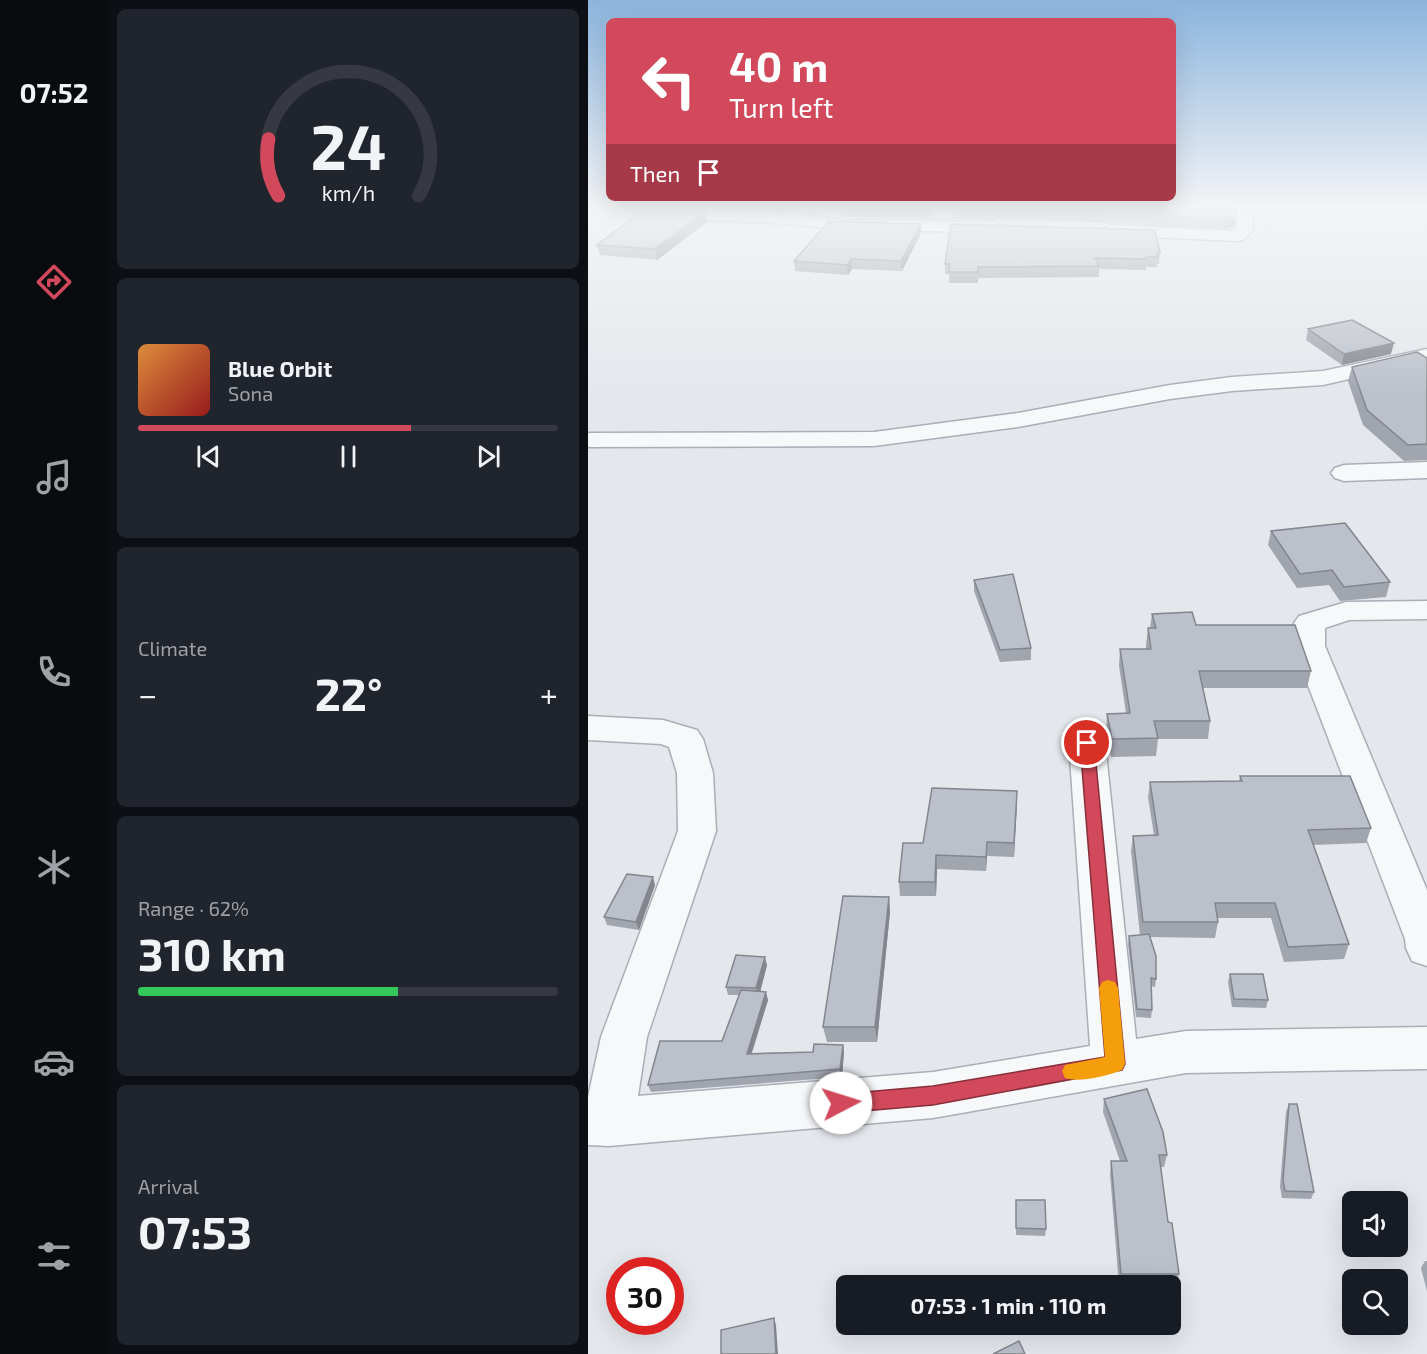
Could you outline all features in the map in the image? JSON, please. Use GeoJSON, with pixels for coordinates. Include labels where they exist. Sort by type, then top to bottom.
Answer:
{"type":"FeatureCollection","features":[{"type":"Feature","properties":{"kind":"street"},"geometry":{"type":"LineString","coordinates":[[588,440],[874,439],[1018,420],[1170,392],[1232,384],[1323,378],[1427,355]]}},
{"type":"Feature","properties":{"kind":"street"},"geometry":{"type":"LineString","coordinates":[[1344,473],[1427,470]]}},
{"type":"Feature","properties":{"kind":"street"},"geometry":{"type":"LineString","coordinates":[[1427,610],[1346,611],[1310,623],[1309,646],[1426,939],[1427,948]]}},
{"type":"Feature","properties":{"kind":"street"},"geometry":{"type":"LineString","coordinates":[[588,728],[663,732],[685,739],[695,773],[697,831],[624,1037],[598,1122],[933,1095],[1186,1052],[1427,1048]]}},
{"type":"Feature","properties":{"kind":"street"},"geometry":{"type":"LineString","coordinates":[[1087,743],[1115,1064]]}},
{"type":"Feature","properties":{"kind":"building"},"geometry":{"type":"Polygon","coordinates":[[[949,270],[978,270],[978,272],[949,272],[949,270]]]}},
{"type":"Feature","properties":{"kind":"building"},"geometry":{"type":"Polygon","coordinates":[[[1352,320],[1394,343],[1344,354],[1308,329],[1352,320]]]}},
{"type":"Feature","properties":{"kind":"building"},"geometry":{"type":"Polygon","coordinates":[[[1417,352],[1427,358],[1427,444],[1408,445],[1367,410],[1352,367],[1417,352]]]}},
{"type":"Feature","properties":{"kind":"building"},"geometry":{"type":"Polygon","coordinates":[[[1345,523],[1390,582],[1344,587],[1332,570],[1300,574],[1271,531],[1345,523]]]}},
{"type":"Feature","properties":{"kind":"building"},"geometry":{"type":"Polygon","coordinates":[[[1013,574],[1031,648],[1000,650],[974,580],[1013,574]]]}},
{"type":"Feature","properties":{"kind":"building"},"geometry":{"type":"Polygon","coordinates":[[[1192,612],[1196,625],[1295,625],[1311,671],[1199,671],[1210,721],[1154,721],[1158,738],[1112,739],[1107,714],[1130,713],[1120,649],[1151,649],[1148,628],[1156,628],[1152,614],[1192,612]]]}},
{"type":"Feature","properties":{"kind":"building"},"geometry":{"type":"Polygon","coordinates":[[[1240,776],[1350,776],[1371,828],[1308,830],[1349,944],[1288,947],[1275,903],[1215,903],[1218,922],[1143,922],[1133,836],[1158,835],[1150,782],[1242,781],[1240,776]]]}},
{"type":"Feature","properties":{"kind":"building"},"geometry":{"type":"Polygon","coordinates":[[[932,788],[1017,791],[1014,843],[987,842],[986,857],[936,855],[935,882],[899,882],[903,843],[923,843],[932,788]]]}},
{"type":"Feature","properties":{"kind":"building"},"geometry":{"type":"Polygon","coordinates":[[[627,874],[653,877],[636,922],[604,917],[627,874]]]}},
{"type":"Feature","properties":{"kind":"building"},"geometry":{"type":"Polygon","coordinates":[[[843,896],[889,897],[875,1027],[823,1027],[843,896]]]}},
{"type":"Feature","properties":{"kind":"building"},"geometry":{"type":"Polygon","coordinates":[[[1149,934],[1156,956],[1156,979],[1151,978],[1152,1010],[1137,1009],[1129,936],[1149,934]]]}},
{"type":"Feature","properties":{"kind":"building"},"geometry":{"type":"Polygon","coordinates":[[[736,955],[765,957],[756,988],[726,987],[736,955]]]}},
{"type":"Feature","properties":{"kind":"building"},"geometry":{"type":"Polygon","coordinates":[[[1230,974],[1263,974],[1268,1000],[1234,999],[1230,974]]]}},
{"type":"Feature","properties":{"kind":"building"},"geometry":{"type":"Polygon","coordinates":[[[741,990],[766,992],[747,1054],[813,1052],[814,1044],[843,1045],[840,1069],[648,1085],[660,1041],[722,1041],[741,990]]]}},
{"type":"Feature","properties":{"kind":"building"},"geometry":{"type":"Polygon","coordinates":[[[1147,1089],[1163,1132],[1167,1155],[1159,1155],[1168,1222],[1172,1223],[1179,1274],[1121,1274],[1111,1161],[1127,1161],[1104,1099],[1147,1089]]]}},
{"type":"Feature","properties":{"kind":"building"},"geometry":{"type":"Polygon","coordinates":[[[1289,1104],[1297,1104],[1314,1192],[1285,1191],[1283,1180],[1289,1104]]]}},
{"type":"Feature","properties":{"kind":"building"},"geometry":{"type":"Polygon","coordinates":[[[1016,1200],[1045,1200],[1046,1229],[1016,1228],[1016,1200]]]}},
{"type":"Feature","properties":{"kind":"building"},"geometry":{"type":"Polygon","coordinates":[[[774,1318],[776,1354],[721,1354],[721,1330],[774,1318]]]}},
{"type":"Feature","properties":{"kind":"building"},"geometry":{"type":"Polygon","coordinates":[[[1019,1341],[1025,1354],[993,1354],[1019,1341]]]}},
{"type":"Feature","properties":{"kind":"slow traffic"},"geometry":{"type":"LineString","coordinates":[[1072,1071],[1115,1064],[1108,988]]}},
{"type":"Feature","properties":{"kind":"route"},"geometry":{"type":"LineString","coordinates":[[841,1103],[933,1095],[1115,1064],[1087,743]]}}]}
